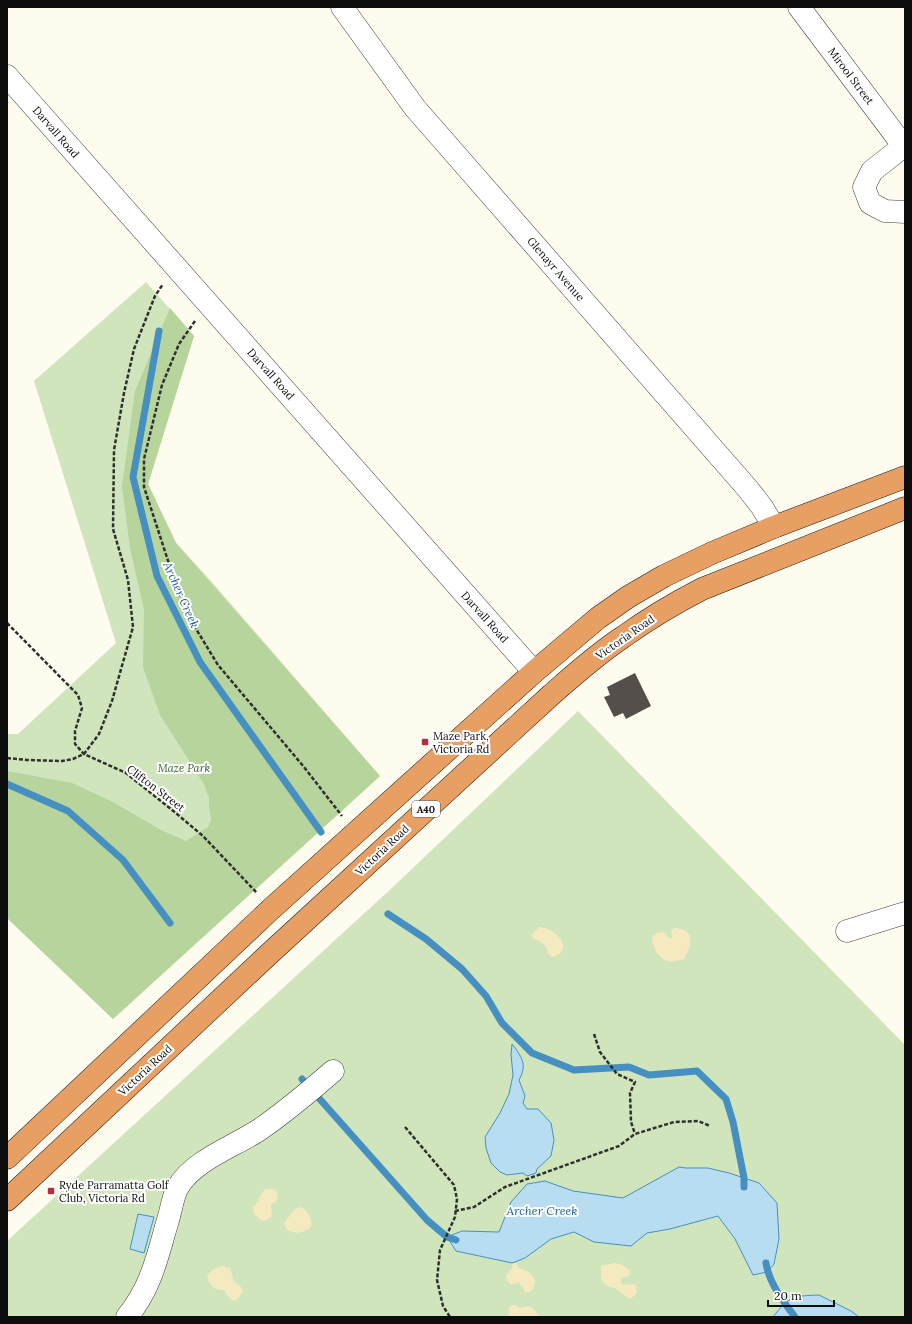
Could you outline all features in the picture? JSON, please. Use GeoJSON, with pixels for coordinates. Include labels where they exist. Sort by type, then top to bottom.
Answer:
{"type":"FeatureCollection","features":[{"type":"Feature","properties":{"kind":"highway","name":"A40"},"geometry":{"type":"LineString","coordinates":[[7,1158],[270,910],[534,672],[598,618],[628,597],[664,576],[712,553],[774,527],[905,477]]}},
{"type":"Feature","properties":{"kind":"highway","name":"Victoria Road"},"geometry":{"type":"LineString","coordinates":[[7,1200],[268,955],[587,663],[622,637],[678,602],[702,589],[905,508]]}},
{"type":"Feature","properties":{"kind":"street","name":"Glenayr Avenue"},"geometry":{"type":"LineString","coordinates":[[342,7],[415,108],[748,489],[762,507],[774,527]]}},
{"type":"Feature","properties":{"kind":"street","name":"Mirool Street"},"geometry":{"type":"LineString","coordinates":[[799,7],[904,146],[872,171],[864,187],[870,203],[886,212],[905,212]]}},
{"type":"Feature","properties":{"kind":"street","name":"Darvall Road"},"geometry":{"type":"LineString","coordinates":[[7,76],[534,672]]}},
{"type":"Feature","properties":{"kind":"street"},"geometry":{"type":"LineString","coordinates":[[847,931],[905,913]]}},
{"type":"Feature","properties":{"kind":"street"},"geometry":{"type":"LineString","coordinates":[[127,1317],[138,1302],[153,1274],[177,1188],[190,1173],[207,1158],[226,1150],[257,1131],[299,1100],[330,1074]]}},
{"type":"Feature","properties":{"kind":"path"},"geometry":{"type":"LineString","coordinates":[[7,758],[62,761],[84,754],[99,734],[112,701],[133,628],[128,580],[113,529],[114,450],[124,393],[137,342],[155,296],[174,265]]}},
{"type":"Feature","properties":{"kind":"path"},"geometry":{"type":"LineString","coordinates":[[208,303],[179,344],[162,385],[144,459],[144,487],[174,579],[190,619],[218,665],[304,767],[343,818]]}},
{"type":"Feature","properties":{"kind":"path"},"geometry":{"type":"LineString","coordinates":[[7,623],[78,695],[82,708],[75,731],[75,744],[84,754]]}},
{"type":"Feature","properties":{"kind":"path","name":"Clifton Street"},"geometry":{"type":"LineString","coordinates":[[84,754],[126,773],[171,809],[204,836],[259,895]]}},
{"type":"Feature","properties":{"kind":"path"},"geometry":{"type":"LineString","coordinates":[[594,1034],[602,1055],[617,1074],[635,1082],[630,1093],[631,1122],[635,1134]]}},
{"type":"Feature","properties":{"kind":"path"},"geometry":{"type":"LineString","coordinates":[[456,1211],[474,1207],[505,1187],[619,1146],[635,1134],[674,1122],[698,1121],[710,1126]]}},
{"type":"Feature","properties":{"kind":"path"},"geometry":{"type":"LineString","coordinates":[[405,1127],[454,1185],[457,1199],[455,1217],[440,1250],[437,1280],[443,1306],[450,1317]]}},
{"type":"Feature","properties":{"kind":"green space","name":"Maze Park"},"geometry":{"type":"Polygon","coordinates":[[[146,282],[194,336],[148,484],[176,543],[211,581],[380,776],[113,1019],[7,918],[7,734],[18,734],[116,643],[34,381],[146,282]]]}},
{"type":"Feature","properties":{"kind":"green space","name":"Maze Park"},"geometry":{"type":"Polygon","coordinates":[[[170,308],[194,336],[148,484],[176,543],[380,776],[113,1019],[7,918],[7,771],[72,783],[113,802],[161,830],[186,841],[208,827],[211,820],[209,798],[204,784],[160,715],[143,667],[144,610],[130,548],[122,486],[135,391],[170,308]]]}},
{"type":"Feature","properties":{"kind":"green space"},"geometry":{"type":"Polygon","coordinates":[[[578,711],[905,1045],[905,1317],[7,1317],[7,1241],[394,886],[578,711]]]}},
{"type":"Feature","properties":{"kind":"sand"},"geometry":{"type":"Polygon","coordinates":[[[539,927],[551,931],[561,940],[563,950],[559,954],[552,957],[548,953],[546,946],[538,940],[533,939],[532,935],[539,927]]]}},
{"type":"Feature","properties":{"kind":"sand"},"geometry":{"type":"Polygon","coordinates":[[[674,928],[679,928],[690,935],[690,946],[684,959],[669,962],[660,957],[654,947],[652,937],[657,933],[662,932],[666,933],[668,938],[671,938],[671,931],[674,928]]]}},
{"type":"Feature","properties":{"kind":"sand"},"geometry":{"type":"Polygon","coordinates":[[[266,1189],[274,1189],[277,1192],[278,1197],[276,1202],[271,1204],[272,1215],[266,1220],[262,1221],[254,1214],[253,1207],[266,1189]]]}},
{"type":"Feature","properties":{"kind":"sand"},"geometry":{"type":"Polygon","coordinates":[[[300,1207],[303,1208],[309,1215],[311,1227],[300,1233],[287,1230],[284,1223],[295,1209],[300,1207]]]}},
{"type":"Feature","properties":{"kind":"sand"},"geometry":{"type":"Polygon","coordinates":[[[515,1262],[519,1268],[530,1273],[535,1280],[531,1291],[526,1293],[519,1282],[510,1284],[506,1278],[507,1274],[513,1267],[512,1263],[515,1262]]]}},
{"type":"Feature","properties":{"kind":"sand"},"geometry":{"type":"Polygon","coordinates":[[[614,1263],[620,1264],[629,1269],[629,1276],[621,1278],[621,1284],[634,1284],[637,1288],[634,1296],[629,1299],[615,1288],[607,1286],[601,1279],[601,1266],[614,1263]]]}},
{"type":"Feature","properties":{"kind":"sand"},"geometry":{"type":"Polygon","coordinates":[[[222,1266],[230,1268],[234,1282],[241,1287],[243,1291],[238,1299],[234,1301],[230,1299],[224,1290],[212,1287],[208,1279],[207,1275],[214,1269],[222,1266]]]}},
{"type":"Feature","properties":{"kind":"sand"},"geometry":{"type":"Polygon","coordinates":[[[512,1305],[516,1305],[520,1308],[529,1306],[534,1309],[539,1317],[510,1317],[509,1308],[512,1305]]]}},
{"type":"Feature","properties":{"kind":"water"},"geometry":{"type":"Polygon","coordinates":[[[512,1044],[521,1056],[523,1065],[522,1074],[519,1080],[525,1096],[523,1103],[527,1109],[538,1109],[551,1123],[554,1140],[551,1156],[537,1169],[536,1173],[527,1176],[523,1173],[507,1175],[500,1172],[491,1163],[486,1148],[485,1137],[500,1113],[509,1094],[513,1075],[511,1055],[512,1044]]]}},
{"type":"Feature","properties":{"kind":"water","name":"Archer Creek"},"geometry":{"type":"Polygon","coordinates":[[[679,1167],[708,1168],[759,1183],[777,1203],[779,1239],[774,1264],[767,1272],[753,1275],[735,1239],[718,1216],[670,1229],[647,1233],[631,1246],[594,1242],[574,1232],[551,1239],[525,1258],[512,1263],[456,1251],[447,1237],[462,1231],[499,1232],[511,1202],[527,1184],[545,1181],[573,1191],[623,1198],[679,1167]]]}},
{"type":"Feature","properties":{"kind":"water"},"geometry":{"type":"Polygon","coordinates":[[[138,1214],[154,1217],[144,1253],[130,1249],[138,1214]]]}},
{"type":"Feature","properties":{"kind":"water"},"geometry":{"type":"Polygon","coordinates":[[[819,1295],[851,1311],[859,1317],[773,1317],[783,1305],[792,1298],[819,1295]]]}},
{"type":"Feature","properties":{"kind":"building"},"geometry":{"type":"Polygon","coordinates":[[[635,673],[651,706],[626,719],[623,713],[614,717],[604,697],[610,695],[607,687],[635,673]]]}},
{"type":"Feature","properties":{"kind":"waterway","name":"Archer Creek"},"geometry":{"type":"LineString","coordinates":[[159,331],[133,477],[157,576],[200,662],[321,832]]}},
{"type":"Feature","properties":{"kind":"waterway","name":"Archer Creek"},"geometry":{"type":"LineString","coordinates":[[7,784],[68,811],[123,860],[170,923]]}},
{"type":"Feature","properties":{"kind":"waterway","name":"Archer Creek"},"geometry":{"type":"LineString","coordinates":[[388,914],[426,939],[462,969],[486,996],[502,1023],[532,1053],[574,1070],[629,1067],[649,1075],[697,1071],[726,1099],[733,1122],[744,1178],[744,1187]]}},
{"type":"Feature","properties":{"kind":"waterway","name":"Archer Creek"},"geometry":{"type":"LineString","coordinates":[[302,1079],[427,1220],[447,1237],[456,1240]]}},
{"type":"Feature","properties":{"kind":"waterway","name":"Archer Creek"},"geometry":{"type":"LineString","coordinates":[[766,1263],[773,1285],[795,1317]]}},
{"type":"Feature","properties":{"kind":"place","name":"Maze Park, Victoria Rd"},"geometry":{"type":"Point","coordinates":[425,742]}},
{"type":"Feature","properties":{"kind":"place","name":"Ryde Parramatta Golf Club, Victoria Rd"},"geometry":{"type":"Point","coordinates":[51,1191]}}]}
